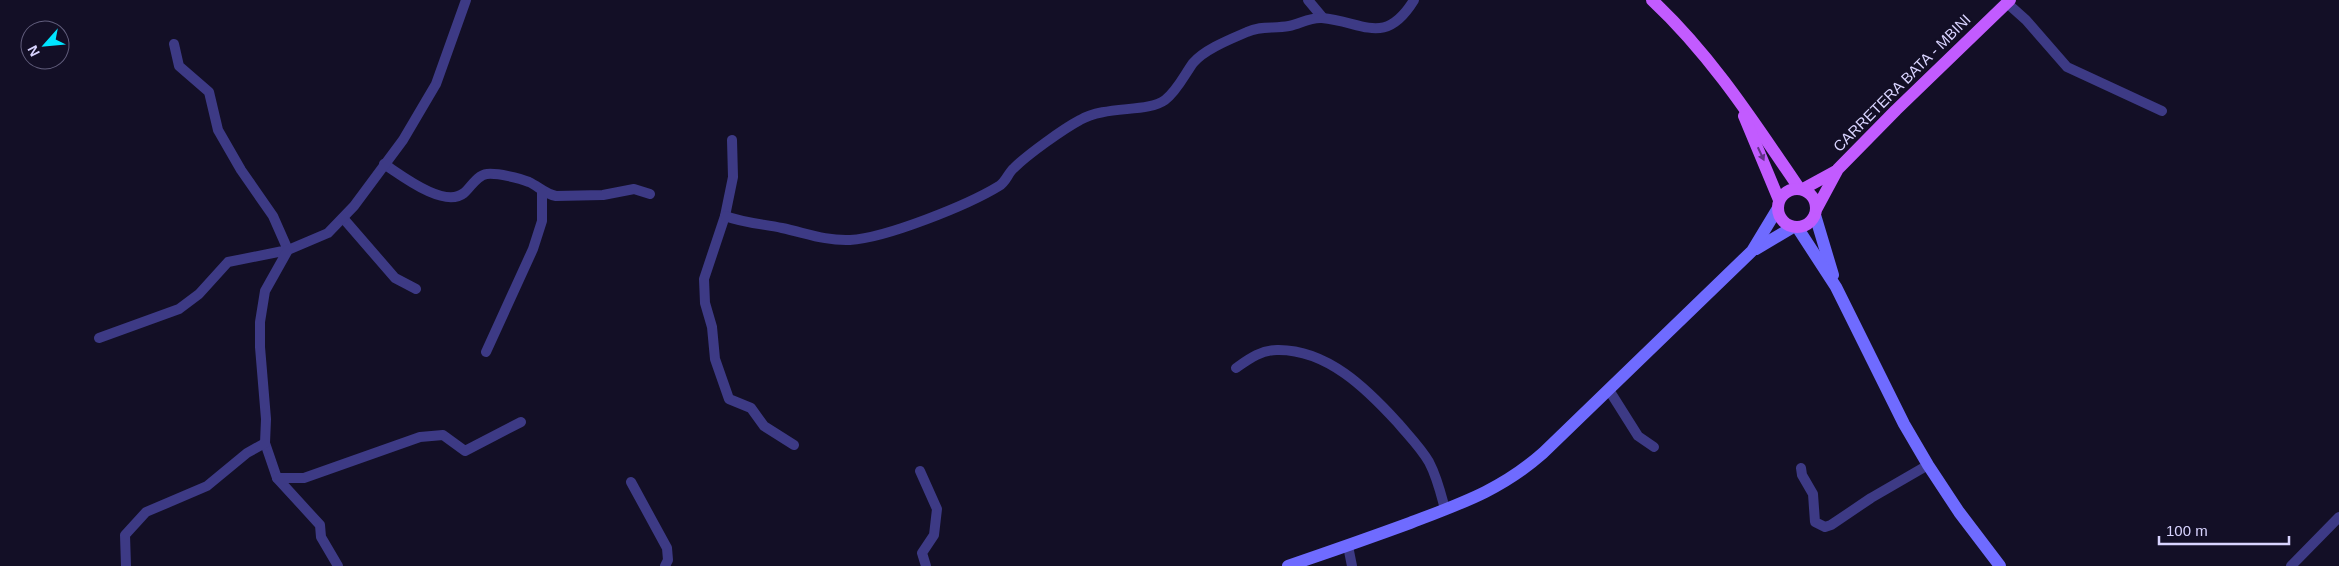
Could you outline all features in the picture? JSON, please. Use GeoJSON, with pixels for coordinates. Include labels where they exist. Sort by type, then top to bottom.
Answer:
{"type":"FeatureCollection","features":[{"type":"Feature","properties":{"kind":"main road"},"geometry":{"type":"LineString","coordinates":[[1652,0],[1687,34],[1733,93],[1801,189],[1813,196],[1836,287]]}},
{"type":"Feature","properties":{"kind":"main road","name":"CARRETERA BATA - MBINI"},"geometry":{"type":"LineString","coordinates":[[1801,189],[1838,169],[2008,2]]}},
{"type":"Feature","properties":{"kind":"main road"},"geometry":{"type":"LineString","coordinates":[[1733,93],[1764,161],[1782,220],[1795,227],[1836,287],[1904,424],[1928,465],[1959,512],[2000,566]]}},
{"type":"Feature","properties":{"kind":"main road","name":"CARRETERA BATA - MBINI"},"geometry":{"type":"LineString","coordinates":[[1816,212],[1838,169]]}},
{"type":"Feature","properties":{"kind":"main road"},"geometry":{"type":"LineString","coordinates":[[1752,251],[1778,204],[1790,190],[1801,189]]}},
{"type":"Feature","properties":{"kind":"main road"},"geometry":{"type":"LineString","coordinates":[[1288,566],[1445,510],[1496,488],[1516,475],[1609,390],[1752,251],[1795,227],[1808,224],[1816,212]]}},
{"type":"Feature","properties":{"kind":"street"},"geometry":{"type":"LineString","coordinates":[[99,338],[179,309],[199,294],[228,262],[288,250],[328,233],[343,218],[403,140],[436,84],[466,0]]}},
{"type":"Feature","properties":{"kind":"street"},"geometry":{"type":"LineString","coordinates":[[1308,0],[1323,18]]}},
{"type":"Feature","properties":{"kind":"street"},"geometry":{"type":"LineString","coordinates":[[725,216],[783,228],[821,240],[852,240],[888,232],[928,218],[1000,186],[1014,168],[1078,121],[1092,114],[1109,109],[1154,105],[1166,99],[1194,61],[1246,32],[1256,28],[1286,27],[1313,18],[1323,18],[1355,26],[1379,28],[1392,25],[1404,16],[1414,0]]}},
{"type":"Feature","properties":{"kind":"street"},"geometry":{"type":"LineString","coordinates":[[2008,2],[2067,67],[2162,111]]}},
{"type":"Feature","properties":{"kind":"street"},"geometry":{"type":"LineString","coordinates":[[174,44],[179,66],[209,92],[218,130],[241,170],[273,216],[288,250]]}},
{"type":"Feature","properties":{"kind":"street"},"geometry":{"type":"LineString","coordinates":[[732,140],[733,176],[725,216],[704,279],[705,303],[712,327],[715,359],[728,399],[751,408],[764,426],[794,445]]}},
{"type":"Feature","properties":{"kind":"street"},"geometry":{"type":"LineString","coordinates":[[384,164],[426,192],[453,197],[464,193],[485,174],[525,181],[542,191],[556,196],[603,195],[634,189],[650,194]]}},
{"type":"Feature","properties":{"kind":"street"},"geometry":{"type":"LineString","coordinates":[[486,352],[533,249],[542,221],[542,191]]}},
{"type":"Feature","properties":{"kind":"street"},"geometry":{"type":"LineString","coordinates":[[343,218],[395,278],[416,289]]}},
{"type":"Feature","properties":{"kind":"street"},"geometry":{"type":"LineString","coordinates":[[288,250],[265,291],[260,322],[260,347],[266,419],[265,443],[277,478],[320,525],[321,537],[338,566]]}},
{"type":"Feature","properties":{"kind":"street"},"geometry":{"type":"LineString","coordinates":[[1236,368],[1260,352],[1276,350],[1297,351],[1328,364],[1355,381],[1373,396],[1417,445],[1434,474],[1445,510]]}},
{"type":"Feature","properties":{"kind":"street"},"geometry":{"type":"LineString","coordinates":[[1609,390],[1638,436],[1654,447]]}},
{"type":"Feature","properties":{"kind":"street"},"geometry":{"type":"LineString","coordinates":[[277,478],[304,478],[420,437],[443,435],[465,450],[521,422]]}},
{"type":"Feature","properties":{"kind":"street"},"geometry":{"type":"LineString","coordinates":[[126,566],[125,535],[146,512],[207,486],[247,453],[265,443]]}},
{"type":"Feature","properties":{"kind":"street"},"geometry":{"type":"LineString","coordinates":[[1801,468],[1802,476],[1813,494],[1815,522],[1825,527],[1928,465]]}},
{"type":"Feature","properties":{"kind":"street"},"geometry":{"type":"LineString","coordinates":[[920,471],[937,509],[934,535],[922,553],[926,566]]}},
{"type":"Feature","properties":{"kind":"street"},"geometry":{"type":"LineString","coordinates":[[631,482],[667,548],[668,560],[665,566]]}},
{"type":"Feature","properties":{"kind":"street"},"geometry":{"type":"LineString","coordinates":[[2291,566],[2339,518]]}},
{"type":"Feature","properties":{"kind":"street"},"geometry":{"type":"LineString","coordinates":[[1348,546],[1352,566]]}}]}
